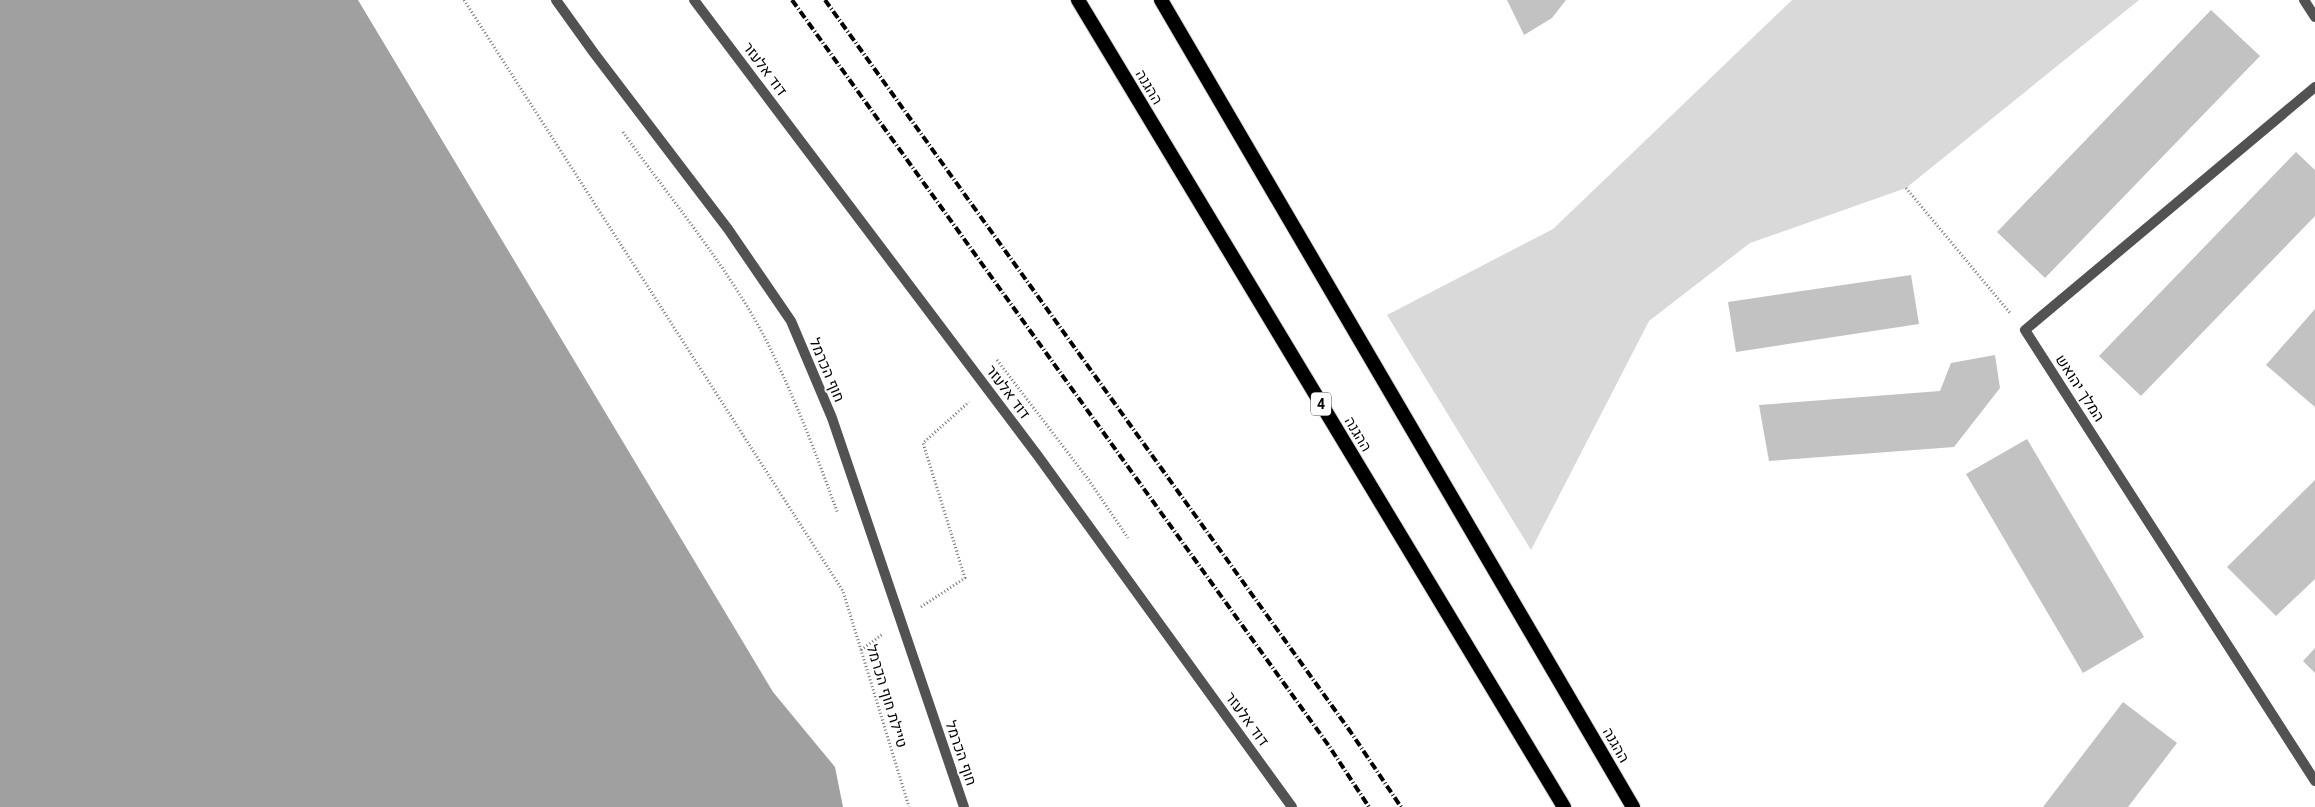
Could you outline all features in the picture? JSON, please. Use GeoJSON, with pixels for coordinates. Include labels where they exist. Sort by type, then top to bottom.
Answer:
{"type":"FeatureCollection","features":[{"type":"Feature","properties":{"kind":"highway","name":"ההגנה"},"geometry":{"type":"LineString","coordinates":[[1078,0],[1564,807]]}},
{"type":"Feature","properties":{"kind":"highway","name":"ההגנה"},"geometry":{"type":"LineString","coordinates":[[1161,0],[1633,807]]}},
{"type":"Feature","properties":{"kind":"street","name":"חוף הכרמל"},"geometry":{"type":"LineString","coordinates":[[556,0],[728,229],[791,321],[832,418],[964,807]]}},
{"type":"Feature","properties":{"kind":"street","name":"דוד אלעזר"},"geometry":{"type":"LineString","coordinates":[[694,0],[1044,464],[1292,807]]}},
{"type":"Feature","properties":{"kind":"street"},"geometry":{"type":"LineString","coordinates":[[2304,0],[2315,17]]}},
{"type":"Feature","properties":{"kind":"street"},"geometry":{"type":"LineString","coordinates":[[2025,330],[2315,87]]}},
{"type":"Feature","properties":{"kind":"street","name":"המלך יהואש"},"geometry":{"type":"LineString","coordinates":[[2025,330],[2315,781]]}},
{"type":"Feature","properties":{"kind":"path","name":"טיילת חוף הכרמל"},"geometry":{"type":"LineString","coordinates":[[464,0],[843,591],[909,807]]}},
{"type":"Feature","properties":{"kind":"path"},"geometry":{"type":"LineString","coordinates":[[618,125],[713,255],[764,338],[807,429],[841,522]]}},
{"type":"Feature","properties":{"kind":"path"},"geometry":{"type":"LineString","coordinates":[[1906,188],[2025,330]]}},
{"type":"Feature","properties":{"kind":"path"},"geometry":{"type":"LineString","coordinates":[[965,578],[923,444],[986,387]]}},
{"type":"Feature","properties":{"kind":"path"},"geometry":{"type":"LineString","coordinates":[[878,625],[882,634]]}},
{"type":"Feature","properties":{"kind":"shaded area"},"geometry":{"type":"Polygon","coordinates":[[[0,0],[358,0],[773,692],[835,767],[843,807],[0,807],[0,0]]]}},
{"type":"Feature","properties":{"kind":"shaded area"},"geometry":{"type":"Polygon","coordinates":[[[1792,0],[2139,0],[1906,188],[1750,243],[1649,321],[1531,550],[1387,315],[1553,229],[1792,0]]]}},
{"type":"Feature","properties":{"kind":"building"},"geometry":{"type":"Polygon","coordinates":[[[1507,0],[1566,0],[1552,18],[1524,35],[1507,0]]]}},
{"type":"Feature","properties":{"kind":"building"},"geometry":{"type":"Polygon","coordinates":[[[2211,10],[2260,56],[2045,278],[1997,232],[2211,10]]]}},
{"type":"Feature","properties":{"kind":"building"},"geometry":{"type":"Polygon","coordinates":[[[2296,152],[2315,170],[2315,216],[2141,396],[2099,356],[2296,152]]]}},
{"type":"Feature","properties":{"kind":"building"},"geometry":{"type":"Polygon","coordinates":[[[1911,275],[1919,324],[1736,352],[1728,302],[1911,275]]]}},
{"type":"Feature","properties":{"kind":"building"},"geometry":{"type":"Polygon","coordinates":[[[2315,309],[2315,407],[2266,365],[2315,309]]]}},
{"type":"Feature","properties":{"kind":"building"},"geometry":{"type":"Polygon","coordinates":[[[1995,355],[2000,388],[1954,447],[1769,461],[1759,405],[1940,391],[1951,363],[1995,355]]]}},
{"type":"Feature","properties":{"kind":"building"},"geometry":{"type":"Polygon","coordinates":[[[2027,439],[2144,637],[2083,673],[1966,474],[2027,439]]]}},
{"type":"Feature","properties":{"kind":"building"},"geometry":{"type":"Polygon","coordinates":[[[2315,480],[2315,579],[2276,616],[2227,567],[2315,480]]]}},
{"type":"Feature","properties":{"kind":"building"},"geometry":{"type":"Polygon","coordinates":[[[2315,648],[2315,673],[2303,661],[2315,648]]]}},
{"type":"Feature","properties":{"kind":"building"},"geometry":{"type":"Polygon","coordinates":[[[2123,702],[2177,743],[2128,807],[2043,807],[2123,702]]]}},
{"type":"Feature","properties":{"kind":"railway"},"geometry":{"type":"LineString","coordinates":[[792,0],[1329,746],[1369,807]]}},
{"type":"Feature","properties":{"kind":"railway"},"geometry":{"type":"LineString","coordinates":[[825,0],[1350,731],[1401,807]]}}]}
